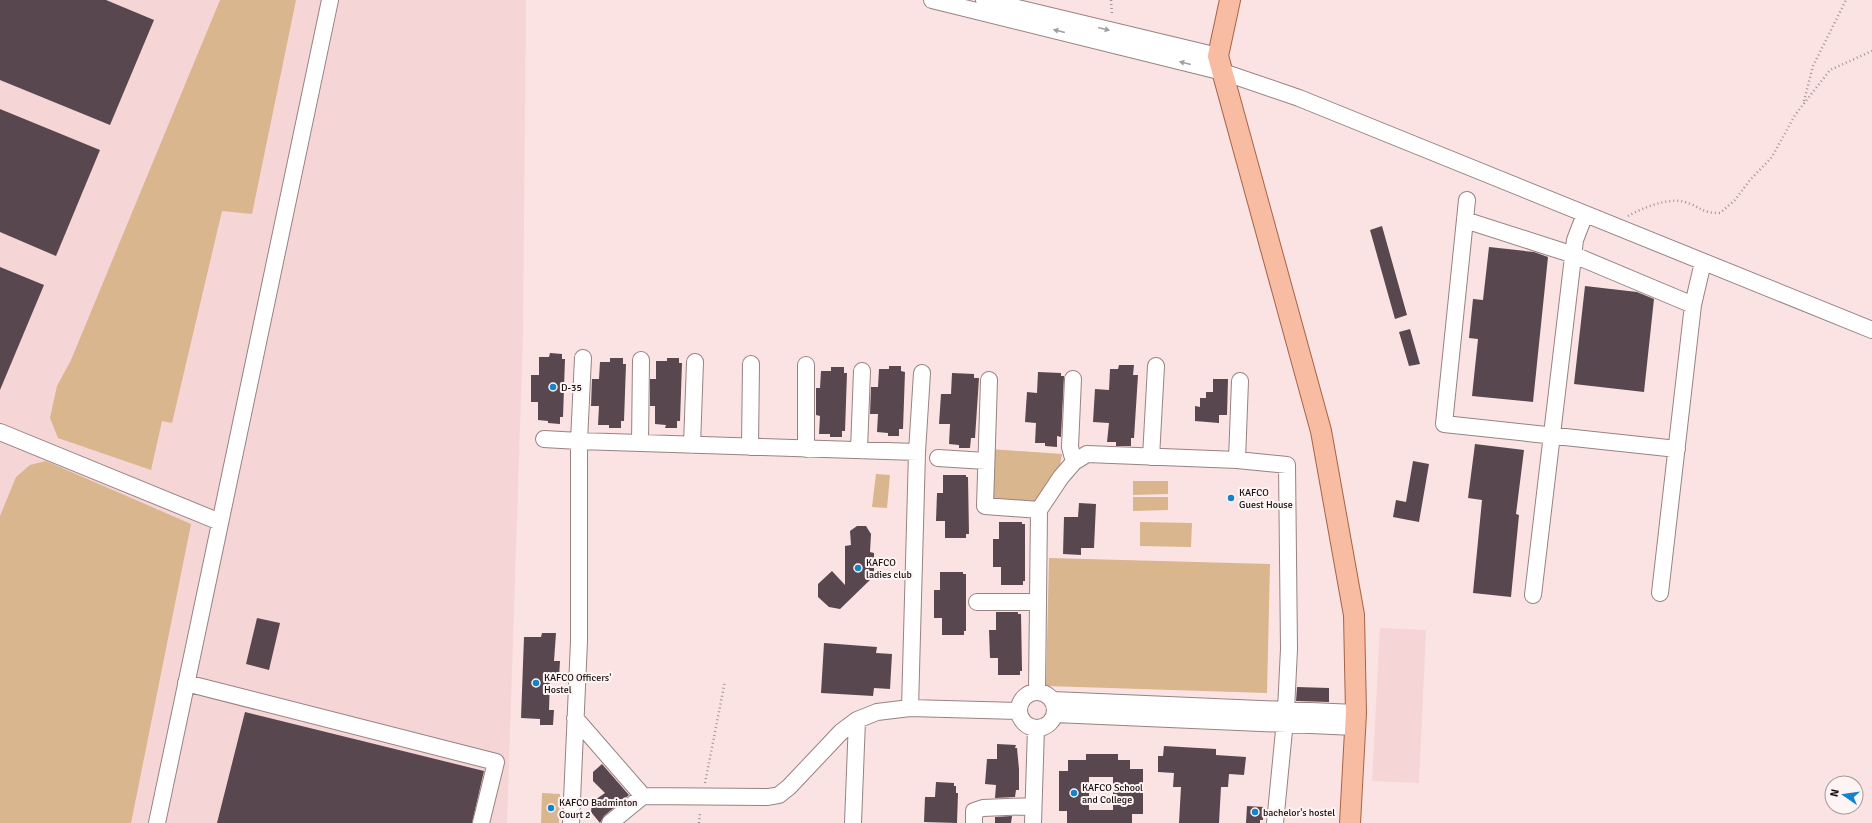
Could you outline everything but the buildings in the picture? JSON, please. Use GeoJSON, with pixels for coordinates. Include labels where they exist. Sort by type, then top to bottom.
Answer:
{"type":"FeatureCollection","features":[{"type":"Feature","properties":{"kind":"main road"},"geometry":{"type":"LineString","coordinates":[[1230,0],[1221,64],[1321,431],[1354,615],[1355,720],[1350,823]]}},
{"type":"Feature","properties":{"kind":"street"},"geometry":{"type":"LineString","coordinates":[[157,823],[330,0]]}},
{"type":"Feature","properties":{"kind":"street"},"geometry":{"type":"LineString","coordinates":[[932,0],[1221,64]]}},
{"type":"Feature","properties":{"kind":"street"},"geometry":{"type":"LineString","coordinates":[[984,0],[1221,64],[1299,98],[1872,330]]}},
{"type":"Feature","properties":{"kind":"street"},"geometry":{"type":"LineString","coordinates":[[1467,200],[1444,424],[1677,449]]}},
{"type":"Feature","properties":{"kind":"street"},"geometry":{"type":"LineString","coordinates":[[1534,595],[1575,240],[1585,214]]}},
{"type":"Feature","properties":{"kind":"street"},"geometry":{"type":"LineString","coordinates":[[1465,220],[1574,255],[1694,304]]}},
{"type":"Feature","properties":{"kind":"street"},"geometry":{"type":"LineString","coordinates":[[1660,593],[1694,304],[1703,262]]}},
{"type":"Feature","properties":{"kind":"street"},"geometry":{"type":"LineString","coordinates":[[571,823],[579,640],[579,441],[583,358]]}},
{"type":"Feature","properties":{"kind":"street"},"geometry":{"type":"LineString","coordinates":[[640,443],[641,360]]}},
{"type":"Feature","properties":{"kind":"street"},"geometry":{"type":"LineString","coordinates":[[692,445],[694,362]]}},
{"type":"Feature","properties":{"kind":"street"},"geometry":{"type":"LineString","coordinates":[[750,447],[751,364]]}},
{"type":"Feature","properties":{"kind":"street"},"geometry":{"type":"LineString","coordinates":[[806,365],[806,449]]}},
{"type":"Feature","properties":{"kind":"street"},"geometry":{"type":"LineString","coordinates":[[1151,456],[1156,366]]}},
{"type":"Feature","properties":{"kind":"street"},"geometry":{"type":"LineString","coordinates":[[859,450],[862,371]]}},
{"type":"Feature","properties":{"kind":"street"},"geometry":{"type":"LineString","coordinates":[[910,708],[917,452],[922,373]]}},
{"type":"Feature","properties":{"kind":"street"},"geometry":{"type":"LineString","coordinates":[[1073,379],[1070,447],[1074,462]]}},
{"type":"Feature","properties":{"kind":"street"},"geometry":{"type":"LineString","coordinates":[[989,380],[985,506],[1039,510]]}},
{"type":"Feature","properties":{"kind":"street"},"geometry":{"type":"LineString","coordinates":[[1237,460],[1240,381]]}},
{"type":"Feature","properties":{"kind":"street"},"geometry":{"type":"LineString","coordinates":[[0,432],[220,522]]}},
{"type":"Feature","properties":{"kind":"street"},"geometry":{"type":"LineString","coordinates":[[544,439],[917,452]]}},
{"type":"Feature","properties":{"kind":"street"},"geometry":{"type":"LineString","coordinates":[[1037,691],[1039,510],[1061,477],[1074,462],[1086,454],[1237,460],[1287,465],[1289,649],[1285,717],[1275,823]]}},
{"type":"Feature","properties":{"kind":"street"},"geometry":{"type":"LineString","coordinates":[[938,458],[986,461]]}},
{"type":"Feature","properties":{"kind":"street"},"geometry":{"type":"LineString","coordinates":[[977,602],[1038,602]]}},
{"type":"Feature","properties":{"kind":"street"},"geometry":{"type":"LineString","coordinates":[[186,683],[496,762],[481,823]]}},
{"type":"Feature","properties":{"kind":"street"},"geometry":{"type":"LineString","coordinates":[[1037,691],[1049,695],[1054,707],[1048,724],[1036,728],[1024,723],[1019,711],[1022,699],[1026,695],[1037,691]]}},
{"type":"Feature","properties":{"kind":"street"},"geometry":{"type":"LineString","coordinates":[[1054,707],[1355,720]]}},
{"type":"Feature","properties":{"kind":"street"},"geometry":{"type":"LineString","coordinates":[[610,823],[642,796],[768,797],[779,795],[789,787],[840,732],[856,720],[877,712],[910,708],[1019,711]]}},
{"type":"Feature","properties":{"kind":"street"},"geometry":{"type":"LineString","coordinates":[[575,718],[642,796]]}},
{"type":"Feature","properties":{"kind":"street"},"geometry":{"type":"LineString","coordinates":[[854,823],[856,720]]}},
{"type":"Feature","properties":{"kind":"street"},"geometry":{"type":"LineString","coordinates":[[1033,823],[1036,728]]}},
{"type":"Feature","properties":{"kind":"street"},"geometry":{"type":"LineString","coordinates":[[974,823],[974,811],[983,808],[1033,806]]}},
{"type":"Feature","properties":{"kind":"path"},"geometry":{"type":"LineString","coordinates":[[1804,104],[1813,66],[1846,0]]}},
{"type":"Feature","properties":{"kind":"path"},"geometry":{"type":"LineString","coordinates":[[1612,224],[1639,209],[1658,203],[1684,201],[1707,213],[1720,213],[1735,200],[1750,180],[1772,157],[1794,115],[1830,70],[1872,51]]}},
{"type":"Feature","properties":{"kind":"path"},"geometry":{"type":"LineString","coordinates":[[703,796],[726,681]]}},
{"type":"Feature","properties":{"kind":"shaded area"},"geometry":{"type":"Polygon","coordinates":[[[0,0],[526,0],[523,336],[507,823],[0,823],[0,0]]]}},
{"type":"Feature","properties":{"kind":"shaded area"},"geometry":{"type":"Polygon","coordinates":[[[220,0],[296,0],[252,214],[222,211],[172,423],[162,421],[151,470],[58,438],[50,418],[57,386],[71,360],[220,0]]]}},
{"type":"Feature","properties":{"kind":"shaded area"},"geometry":{"type":"Polygon","coordinates":[[[990,449],[1062,454],[1059,472],[1039,505],[993,502],[990,449]]]}},
{"type":"Feature","properties":{"kind":"shaded area"},"geometry":{"type":"Polygon","coordinates":[[[46,461],[191,524],[131,823],[0,823],[0,516],[16,477],[30,465],[46,461]]]}},
{"type":"Feature","properties":{"kind":"shaded area"},"geometry":{"type":"Polygon","coordinates":[[[876,474],[890,475],[887,508],[872,507],[876,474]]]}},
{"type":"Feature","properties":{"kind":"shaded area"},"geometry":{"type":"Polygon","coordinates":[[[1133,481],[1168,481],[1168,494],[1133,495],[1133,481]]]}},
{"type":"Feature","properties":{"kind":"shaded area"},"geometry":{"type":"Polygon","coordinates":[[[1133,497],[1168,497],[1168,510],[1133,511],[1133,497]]]}},
{"type":"Feature","properties":{"kind":"shaded area"},"geometry":{"type":"Polygon","coordinates":[[[1140,522],[1192,523],[1191,547],[1140,546],[1140,522]]]}},
{"type":"Feature","properties":{"kind":"shaded area"},"geometry":{"type":"Polygon","coordinates":[[[1049,558],[1270,564],[1267,693],[1046,686],[1049,558]]]}},
{"type":"Feature","properties":{"kind":"shaded area"},"geometry":{"type":"Polygon","coordinates":[[[1380,628],[1426,630],[1419,783],[1372,781],[1380,628]]]}},
{"type":"Feature","properties":{"kind":"shaded area","name":"KAFCO Badminton Court 2"},"geometry":{"type":"Polygon","coordinates":[[[542,793],[560,794],[559,823],[541,823],[542,793]]]}},
{"type":"Feature","properties":{"kind":"place","name":"D-35"},"geometry":{"type":"Point","coordinates":[553,387]}},
{"type":"Feature","properties":{"kind":"place","name":"KAFCO Guest House"},"geometry":{"type":"Point","coordinates":[1231,498]}},
{"type":"Feature","properties":{"kind":"place","name":"KAFCO ladies club"},"geometry":{"type":"Point","coordinates":[858,568]}},
{"type":"Feature","properties":{"kind":"place","name":"KAFCO Officers' Hostel"},"geometry":{"type":"Point","coordinates":[536,683]}},
{"type":"Feature","properties":{"kind":"place","name":"KAFCO School and College"},"geometry":{"type":"Point","coordinates":[1074,793]}},
{"type":"Feature","properties":{"kind":"place","name":"KAFCO Badminton Court 2"},"geometry":{"type":"Point","coordinates":[551,808]}},
{"type":"Feature","properties":{"kind":"place","name":"bachelor's hostel"},"geometry":{"type":"Point","coordinates":[1255,812]}}]}
